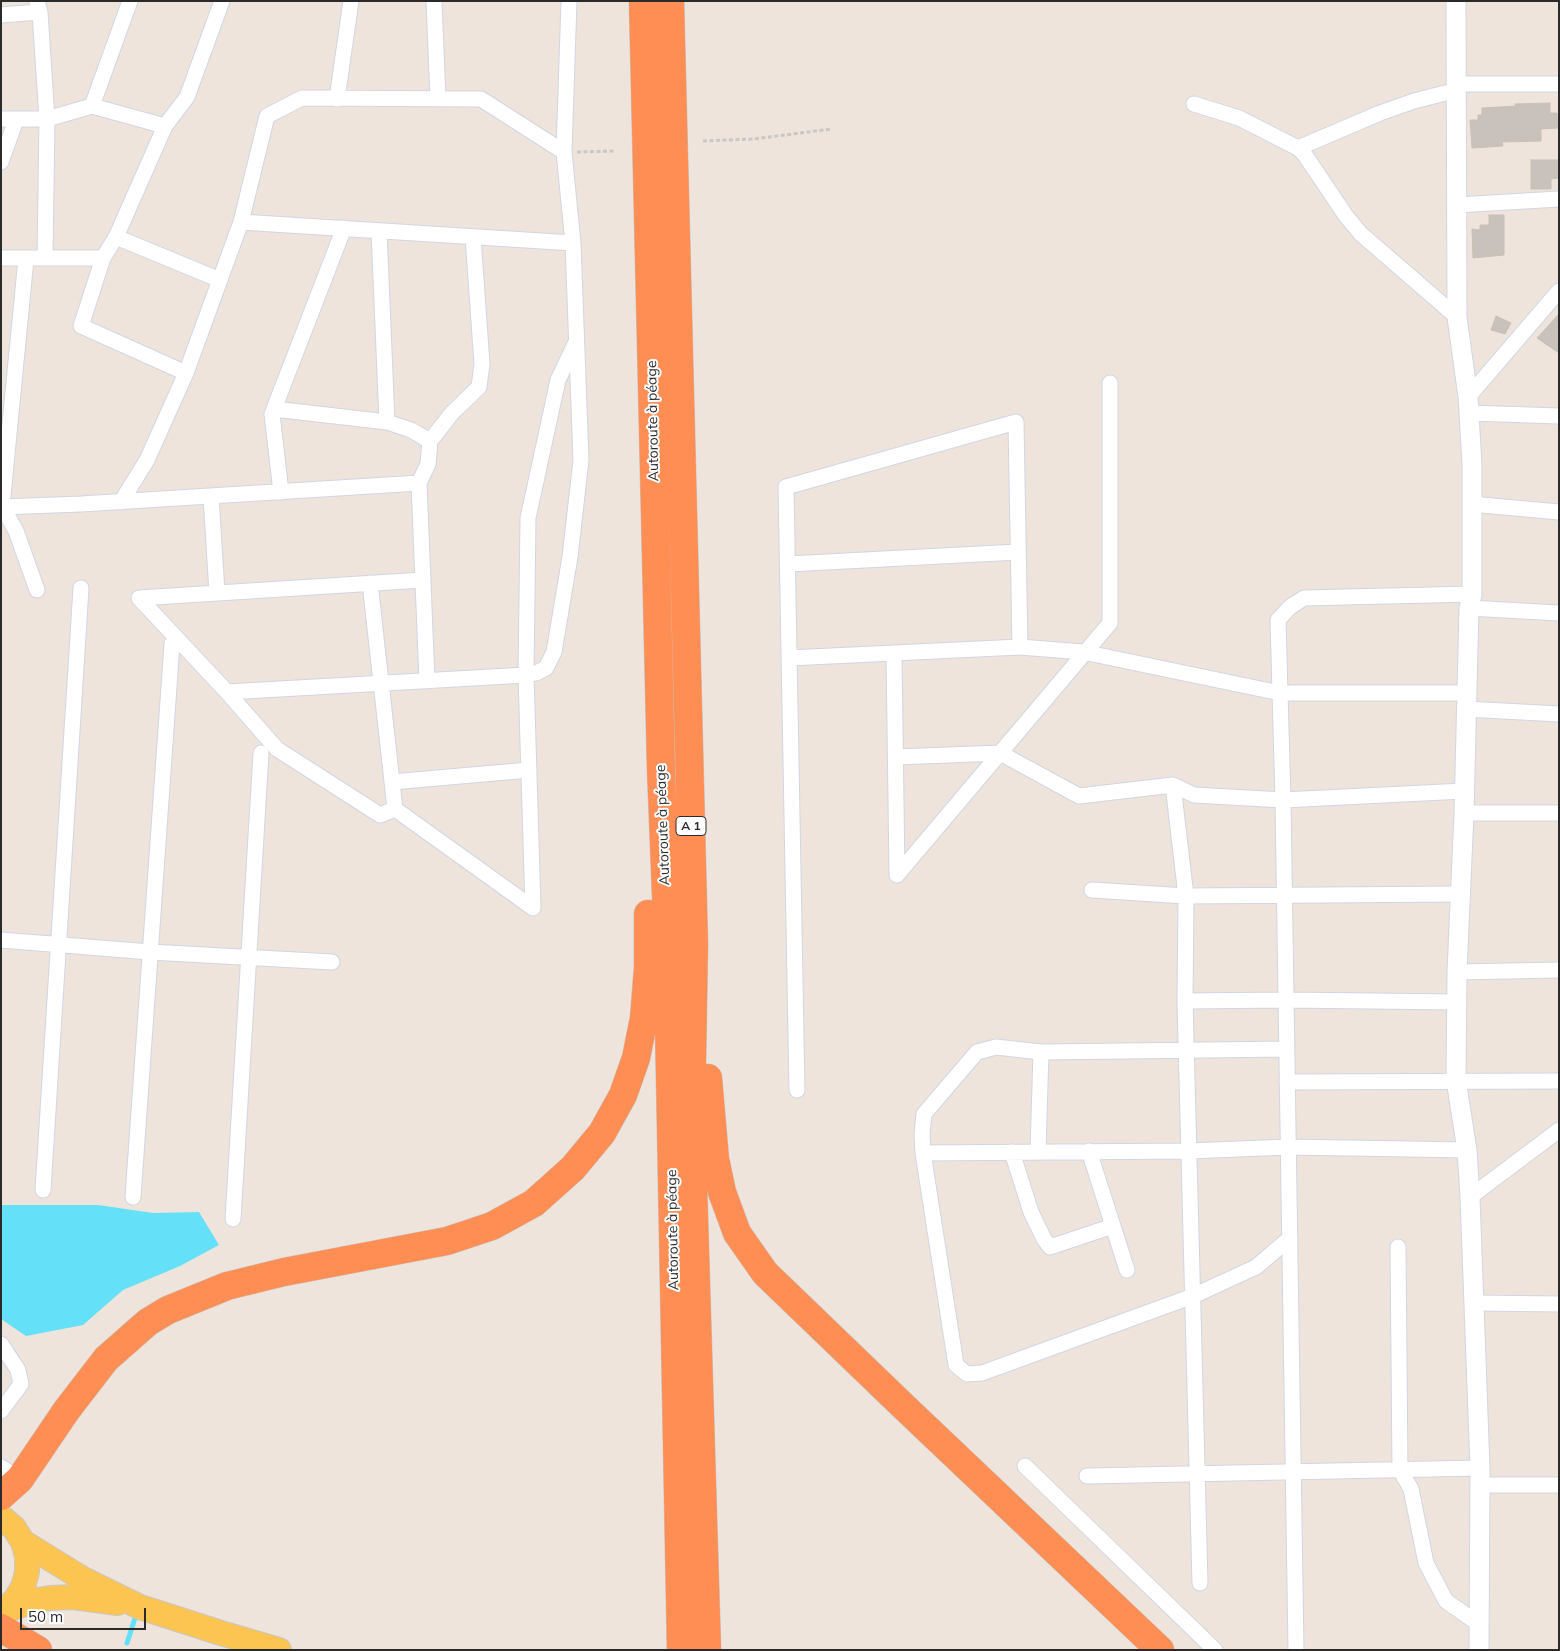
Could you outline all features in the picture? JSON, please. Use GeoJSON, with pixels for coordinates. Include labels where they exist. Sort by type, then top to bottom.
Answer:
{"type":"FeatureCollection","features":[{"type":"Feature","properties":{"kind":"highway","name":"Autoroute à péage"},"geometry":{"type":"LineString","coordinates":[[643,1],[661,769],[667,920],[681,1650]]}},
{"type":"Feature","properties":{"kind":"highway","name":"A 1"},"geometry":{"type":"LineString","coordinates":[[670,1],[694,944],[691,1118],[707,1650]]}},
{"type":"Feature","properties":{"kind":"highway"},"geometry":{"type":"LineString","coordinates":[[7,1481],[106,1359],[148,1322],[168,1310],[227,1286],[284,1272],[447,1241],[492,1226],[534,1203],[573,1168],[602,1133],[623,1095],[636,1058],[644,1018],[648,968],[648,856],[652,808],[661,769]]}},
{"type":"Feature","properties":{"kind":"highway"},"geometry":{"type":"LineString","coordinates":[[694,944],[705,1022],[715,1159],[728,1210],[737,1233],[748,1250],[772,1280],[1160,1650]]}},
{"type":"Feature","properties":{"kind":"highway"},"geometry":{"type":"LineString","coordinates":[[2,1617],[38,1650]]}},
{"type":"Feature","properties":{"kind":"main road"},"geometry":{"type":"LineString","coordinates":[[1,1517],[14,1528],[23,1542],[27,1557],[27,1572],[23,1587],[2,1617]]}},
{"type":"Feature","properties":{"kind":"main road"},"geometry":{"type":"LineString","coordinates":[[23,1542],[83,1579],[140,1607],[220,1634],[279,1650]]}},
{"type":"Feature","properties":{"kind":"main road"},"geometry":{"type":"LineString","coordinates":[[2,1617],[36,1600],[73,1597],[140,1607]]}},
{"type":"Feature","properties":{"kind":"street"},"geometry":{"type":"LineString","coordinates":[[92,106],[130,1]]}},
{"type":"Feature","properties":{"kind":"street"},"geometry":{"type":"LineString","coordinates":[[186,373],[82,326],[103,258],[116,237],[165,126],[187,97],[222,1]]}},
{"type":"Feature","properties":{"kind":"street"},"geometry":{"type":"LineString","coordinates":[[337,99],[351,1]]}},
{"type":"Feature","properties":{"kind":"street"},"geometry":{"type":"LineString","coordinates":[[434,1],[438,99]]}},
{"type":"Feature","properties":{"kind":"street"},"geometry":{"type":"LineString","coordinates":[[227,692],[526,675],[546,668],[554,652],[570,556],[581,460],[572,243],[564,152],[569,1]]}},
{"type":"Feature","properties":{"kind":"street"},"geometry":{"type":"LineString","coordinates":[[1456,1],[1457,316],[1469,405],[1472,465],[1464,813],[1457,972],[1456,1080],[1468,1150],[1470,1197],[1480,1477],[1479,1650]]}},
{"type":"Feature","properties":{"kind":"street"},"geometry":{"type":"LineString","coordinates":[[1,15],[38,6],[46,119],[45,258]]}},
{"type":"Feature","properties":{"kind":"street"},"geometry":{"type":"LineString","coordinates":[[1298,148],[1380,112],[1457,87],[1559,84]]}},
{"type":"Feature","properties":{"kind":"street"},"geometry":{"type":"LineString","coordinates":[[121,502],[148,460],[186,373],[241,222],[267,116],[302,98],[481,99],[564,152]]}},
{"type":"Feature","properties":{"kind":"street"},"geometry":{"type":"LineString","coordinates":[[1194,104],[1239,118],[1298,148],[1305,155],[1346,216],[1361,234],[1457,316]]}},
{"type":"Feature","properties":{"kind":"street"},"geometry":{"type":"LineString","coordinates":[[1,162],[9,120],[46,119],[92,106],[165,126]]}},
{"type":"Feature","properties":{"kind":"street"},"geometry":{"type":"LineString","coordinates":[[1457,205],[1559,199]]}},
{"type":"Feature","properties":{"kind":"street"},"geometry":{"type":"LineString","coordinates":[[241,222],[572,243]]}},
{"type":"Feature","properties":{"kind":"street"},"geometry":{"type":"LineString","coordinates":[[282,492],[272,414],[344,228]]}},
{"type":"Feature","properties":{"kind":"street"},"geometry":{"type":"LineString","coordinates":[[378,231],[387,422]]}},
{"type":"Feature","properties":{"kind":"street"},"geometry":{"type":"LineString","coordinates":[[116,237],[220,280]]}},
{"type":"Feature","properties":{"kind":"street"},"geometry":{"type":"LineString","coordinates":[[428,680],[419,483],[428,464],[430,441],[452,413],[479,387],[482,364],[473,237]]}},
{"type":"Feature","properties":{"kind":"street"},"geometry":{"type":"LineString","coordinates":[[1,258],[103,258]]}},
{"type":"Feature","properties":{"kind":"street"},"geometry":{"type":"LineString","coordinates":[[26,259],[2,506],[16,531],[37,590]]}},
{"type":"Feature","properties":{"kind":"street"},"geometry":{"type":"LineString","coordinates":[[1469,405],[1559,291]]}},
{"type":"Feature","properties":{"kind":"street"},"geometry":{"type":"LineString","coordinates":[[370,583],[395,809],[533,908],[526,675],[528,518],[558,380],[576,342]]}},
{"type":"Feature","properties":{"kind":"street"},"geometry":{"type":"LineString","coordinates":[[894,653],[897,875],[1083,652],[1110,623],[1110,383]]}},
{"type":"Feature","properties":{"kind":"street"},"geometry":{"type":"LineString","coordinates":[[1469,405],[1559,416]]}},
{"type":"Feature","properties":{"kind":"street"},"geometry":{"type":"LineString","coordinates":[[274,409],[387,422],[412,430],[430,441]]}},
{"type":"Feature","properties":{"kind":"street"},"geometry":{"type":"LineString","coordinates":[[797,1090],[786,487],[1016,422],[1020,647]]}},
{"type":"Feature","properties":{"kind":"street"},"geometry":{"type":"LineString","coordinates":[[2,506],[121,502],[419,483]]}},
{"type":"Feature","properties":{"kind":"street"},"geometry":{"type":"LineString","coordinates":[[211,496],[217,593]]}},
{"type":"Feature","properties":{"kind":"street"},"geometry":{"type":"LineString","coordinates":[[1472,504],[1559,512]]}},
{"type":"Feature","properties":{"kind":"street"},"geometry":{"type":"LineString","coordinates":[[788,564],[1018,552]]}},
{"type":"Feature","properties":{"kind":"street"},"geometry":{"type":"LineString","coordinates":[[395,809],[380,815],[277,749],[227,692],[139,598],[423,580]]}},
{"type":"Feature","properties":{"kind":"street"},"geometry":{"type":"LineString","coordinates":[[43,1190],[81,588]]}},
{"type":"Feature","properties":{"kind":"street"},"geometry":{"type":"LineString","coordinates":[[1296,1650],[1283,800],[1278,620],[1290,607],[1304,598],[1470,601],[1559,613]]}},
{"type":"Feature","properties":{"kind":"street"},"geometry":{"type":"LineString","coordinates":[[133,1197],[172,644]]}},
{"type":"Feature","properties":{"kind":"street"},"geometry":{"type":"LineString","coordinates":[[789,658],[1020,647],[1083,652],[1280,693],[1466,701],[1559,714]]}},
{"type":"Feature","properties":{"kind":"street"},"geometry":{"type":"LineString","coordinates":[[233,1219],[261,753]]}},
{"type":"Feature","properties":{"kind":"street"},"geometry":{"type":"LineString","coordinates":[[896,758],[1000,753],[1079,796],[1173,785],[1194,795],[1283,800],[1464,790]]}},
{"type":"Feature","properties":{"kind":"street"},"geometry":{"type":"LineString","coordinates":[[392,782],[528,770]]}},
{"type":"Feature","properties":{"kind":"street"},"geometry":{"type":"LineString","coordinates":[[1173,785],[1186,896],[1185,1001],[1200,1583]]}},
{"type":"Feature","properties":{"kind":"street"},"geometry":{"type":"LineString","coordinates":[[1464,813],[1559,813]]}},
{"type":"Feature","properties":{"kind":"street"},"geometry":{"type":"LineString","coordinates":[[1092,890],[1186,896],[1460,894]]}},
{"type":"Feature","properties":{"kind":"street"},"geometry":{"type":"LineString","coordinates":[[1,940],[150,952],[332,962]]}},
{"type":"Feature","properties":{"kind":"street"},"geometry":{"type":"LineString","coordinates":[[1457,972],[1559,970]]}},
{"type":"Feature","properties":{"kind":"street"},"geometry":{"type":"LineString","coordinates":[[1185,1001],[1457,1002]]}},
{"type":"Feature","properties":{"kind":"street"},"geometry":{"type":"LineString","coordinates":[[1286,1049],[1041,1052],[996,1047],[978,1052],[924,1114],[922,1134],[923,1153],[956,1365],[967,1374],[982,1374],[1193,1296],[1256,1267],[1290,1238]]}},
{"type":"Feature","properties":{"kind":"street"},"geometry":{"type":"LineString","coordinates":[[1038,1151],[1041,1052]]}},
{"type":"Feature","properties":{"kind":"street"},"geometry":{"type":"LineString","coordinates":[[1287,1082],[1559,1081]]}},
{"type":"Feature","properties":{"kind":"street"},"geometry":{"type":"LineString","coordinates":[[1470,1197],[1559,1130]]}},
{"type":"Feature","properties":{"kind":"street"},"geometry":{"type":"LineString","coordinates":[[923,1153],[1189,1151],[1288,1147],[1468,1150]]}},
{"type":"Feature","properties":{"kind":"street"},"geometry":{"type":"LineString","coordinates":[[1089,1151],[1127,1270]]}},
{"type":"Feature","properties":{"kind":"street"},"geometry":{"type":"LineString","coordinates":[[1012,1152],[1031,1212],[1050,1247],[1113,1226]]}},
{"type":"Feature","properties":{"kind":"street"},"geometry":{"type":"LineString","coordinates":[[1398,1247],[1400,1470],[1411,1489],[1426,1563],[1446,1601],[1479,1624]]}},
{"type":"Feature","properties":{"kind":"street"},"geometry":{"type":"LineString","coordinates":[[1474,1303],[1559,1304]]}},
{"type":"Feature","properties":{"kind":"street"},"geometry":{"type":"LineString","coordinates":[[1,1344],[18,1370],[21,1384],[1,1411]]}},
{"type":"Feature","properties":{"kind":"street"},"geometry":{"type":"LineString","coordinates":[[1025,1466],[1215,1650]]}},
{"type":"Feature","properties":{"kind":"street"},"geometry":{"type":"LineString","coordinates":[[1087,1476],[1400,1470],[1559,1485]]}},
{"type":"Feature","properties":{"kind":"path"},"geometry":{"type":"LineString","coordinates":[[703,141],[754,139],[831,129]]}},
{"type":"Feature","properties":{"kind":"path"},"geometry":{"type":"LineString","coordinates":[[564,152],[615,151]]}},
{"type":"Feature","properties":{"kind":"water"},"geometry":{"type":"Polygon","coordinates":[[[1,1205],[98,1205],[153,1213],[199,1212],[219,1245],[180,1266],[123,1290],[83,1325],[26,1336],[1,1319],[1,1205]]]}},
{"type":"Feature","properties":{"kind":"building"},"geometry":{"type":"Polygon","coordinates":[[[1550,103],[1550,113],[1557,113],[1558,128],[1541,129],[1541,141],[1502,142],[1503,146],[1472,148],[1470,120],[1478,120],[1478,115],[1482,115],[1482,108],[1516,106],[1515,104],[1550,103]]]}},
{"type":"Feature","properties":{"kind":"building"},"geometry":{"type":"Polygon","coordinates":[[[1531,160],[1559,160],[1559,178],[1551,179],[1551,189],[1531,189],[1531,160]]]}},
{"type":"Feature","properties":{"kind":"building"},"geometry":{"type":"Polygon","coordinates":[[[1489,215],[1504,215],[1504,255],[1473,258],[1472,229],[1480,230],[1480,225],[1489,225],[1489,215]]]}},
{"type":"Feature","properties":{"kind":"building"},"geometry":{"type":"Polygon","coordinates":[[[1559,314],[1559,353],[1537,338],[1559,314]]]}},
{"type":"Feature","properties":{"kind":"building"},"geometry":{"type":"Polygon","coordinates":[[[1496,316],[1511,323],[1505,334],[1491,330],[1496,316]]]}},
{"type":"Feature","properties":{"kind":"waterway"},"geometry":{"type":"LineString","coordinates":[[127,1643],[135,1618]]}}]}
